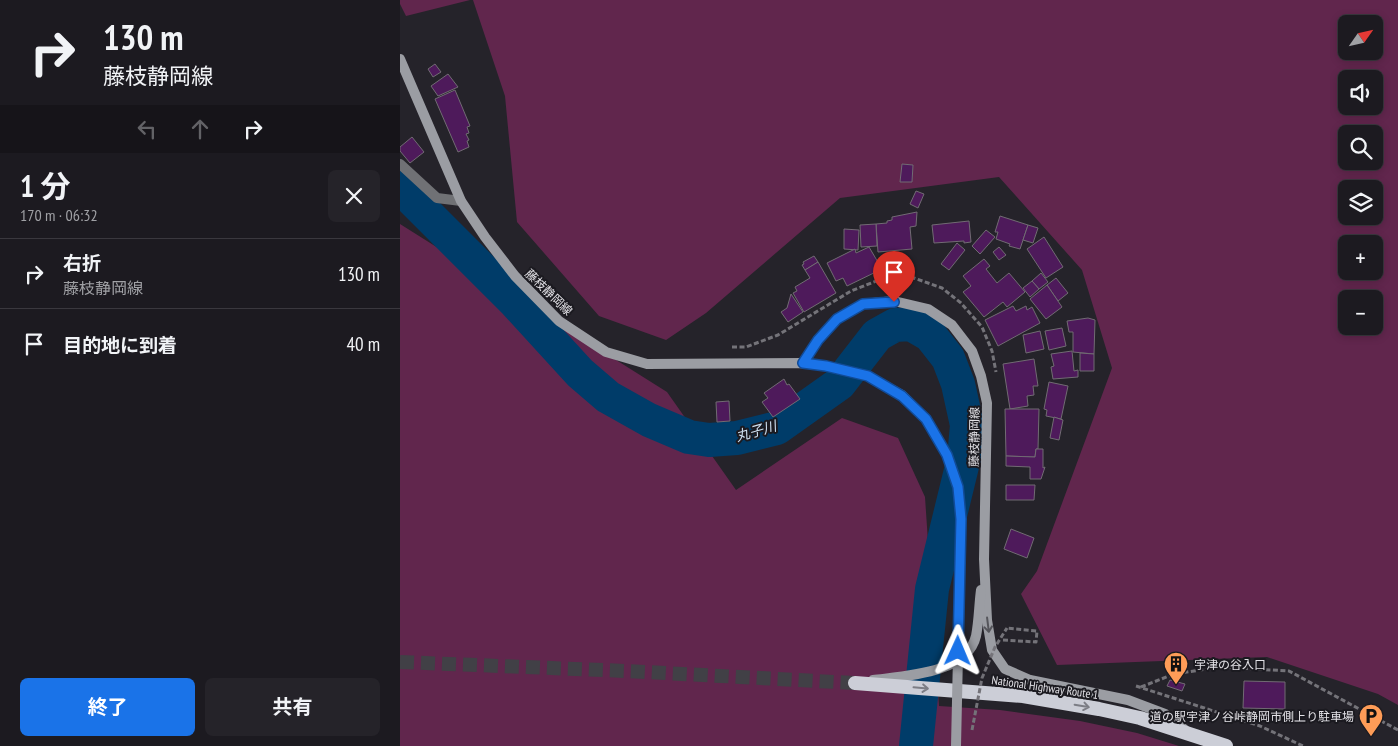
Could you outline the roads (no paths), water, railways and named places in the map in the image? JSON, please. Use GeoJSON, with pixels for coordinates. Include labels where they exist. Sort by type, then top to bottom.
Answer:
{"type":"FeatureCollection","features":[{"type":"Feature","properties":{"kind":"highway","name":"National Highway Route 1"},"geometry":{"type":"LineString","coordinates":[[854,683],[1023,696],[1140,718],[1226,746]]}},
{"type":"Feature","properties":{"kind":"main road","name":"藤枝静岡線"},"geometry":{"type":"LineString","coordinates":[[400,59],[461,201],[485,237],[515,276],[559,321],[606,352],[647,364],[803,363],[826,366],[868,376],[902,396],[926,419],[947,455],[958,487],[961,519],[956,746]]}},
{"type":"Feature","properties":{"kind":"main road","name":"藤枝静岡線"},"geometry":{"type":"LineString","coordinates":[[803,363],[818,340],[837,319],[863,304],[894,302],[928,309],[952,325],[972,351],[981,376],[987,403],[984,559]]}},
{"type":"Feature","properties":{"kind":"main road"},"geometry":{"type":"LineString","coordinates":[[854,683],[927,672],[954,663],[966,654],[975,637],[984,559]]}},
{"type":"Feature","properties":{"kind":"main road"},"geometry":{"type":"LineString","coordinates":[[984,559],[987,620],[992,650],[1005,669],[1030,680],[1128,700],[1165,714],[1189,733]]}},
{"type":"Feature","properties":{"kind":"street"},"geometry":{"type":"LineString","coordinates":[[400,164],[437,198],[461,201]]}},
{"type":"Feature","properties":{"kind":"waterway","name":"丸子川"},"geometry":{"type":"LineString","coordinates":[[400,187],[515,302],[580,373],[608,397],[649,420],[689,437],[709,440],[737,438],[777,428],[839,384],[877,335],[895,325],[911,324],[930,335],[948,358],[958,384],[967,425],[964,458],[932,589],[916,746]]}},
{"type":"Feature","properties":{"kind":"tunnel"},"geometry":{"type":"LineString","coordinates":[[400,662],[855,683]]}},
{"type":"Feature","properties":{"kind":"place","name":"宇津の谷入口"},"geometry":{"type":"Point","coordinates":[1176,685]}},
{"type":"Feature","properties":{"kind":"place","name":"道の駅宇津ノ谷峠静岡市側上り駐車場"},"geometry":{"type":"Point","coordinates":[1371,737]}}]}
